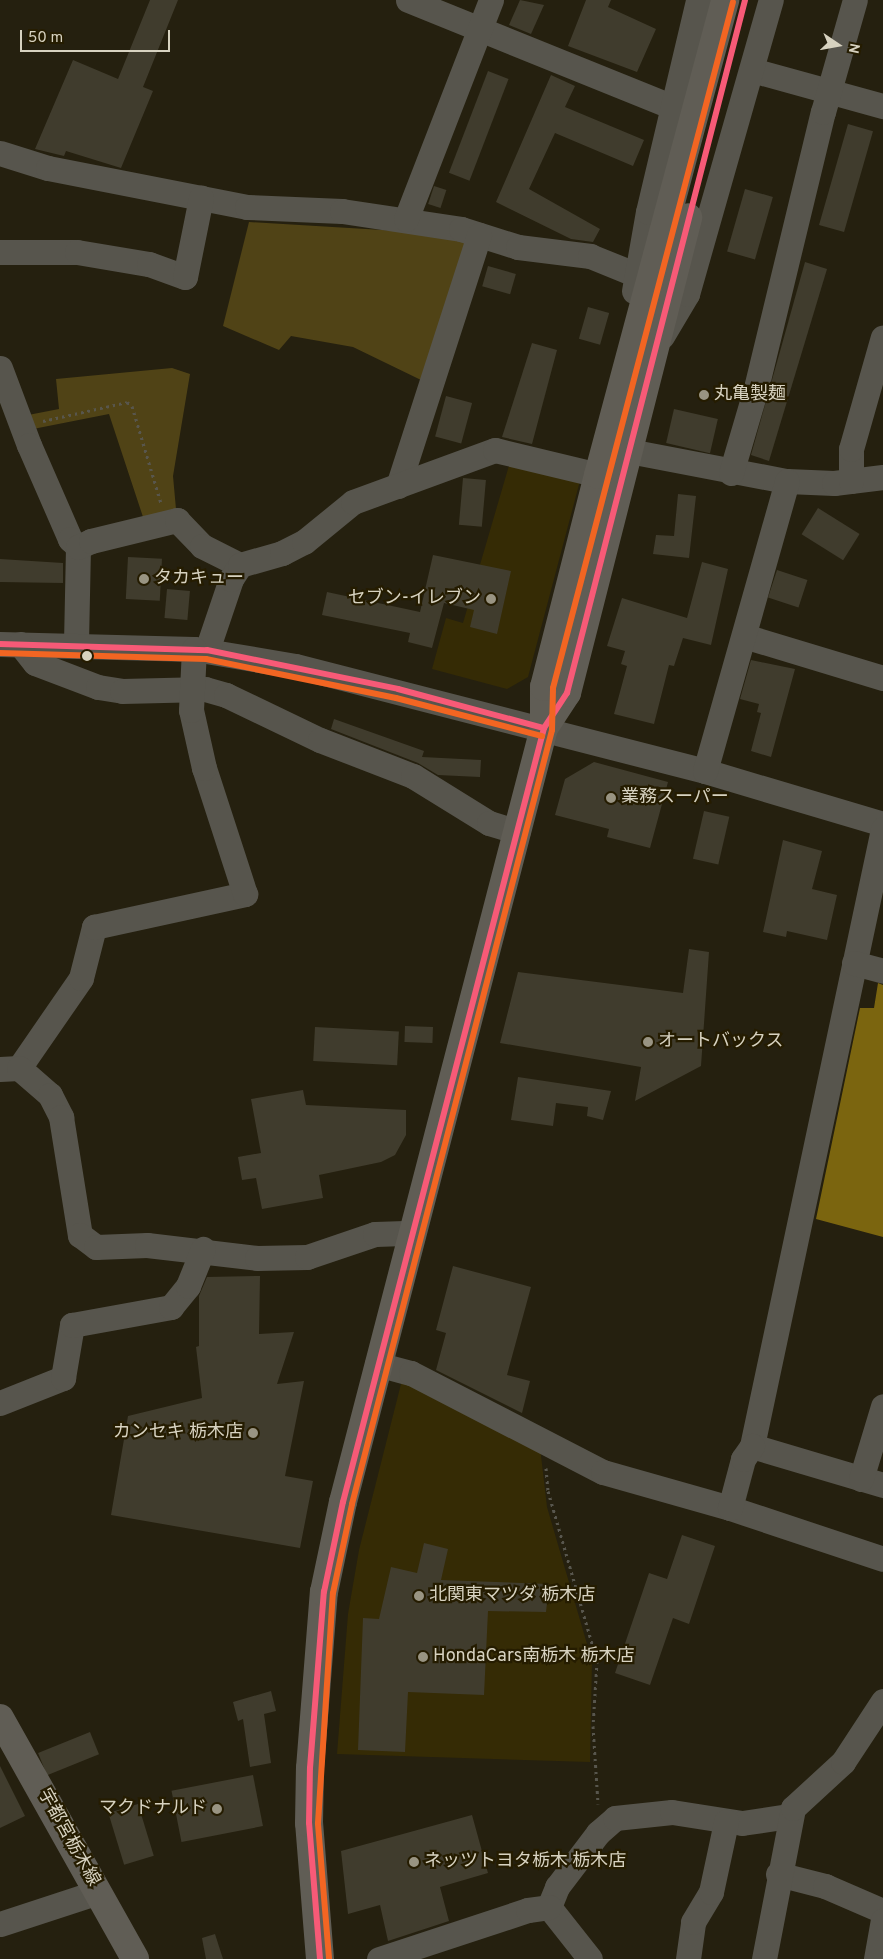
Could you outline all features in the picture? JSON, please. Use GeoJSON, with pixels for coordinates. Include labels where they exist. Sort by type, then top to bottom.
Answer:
{"type":"FeatureCollection","features":[{"type":"Feature","properties":{"kind":"main road"},"geometry":{"type":"LineString","coordinates":[[544,728],[567,693],[629,451],[643,350],[725,0]]}},
{"type":"Feature","properties":{"kind":"main road"},"geometry":{"type":"LineString","coordinates":[[320,1959],[309,1823],[315,1675],[326,1583],[377,1364],[544,728],[544,687],[598,475],[643,350],[745,0]]}},
{"type":"Feature","properties":{"kind":"main road","name":"宇都宮栃木線"},"geometry":{"type":"LineString","coordinates":[[0,1718],[135,1959]]}},
{"type":"Feature","properties":{"kind":"street"},"geometry":{"type":"LineString","coordinates":[[408,0],[671,106]]}},
{"type":"Feature","properties":{"kind":"street"},"geometry":{"type":"LineString","coordinates":[[406,219],[491,0]]}},
{"type":"Feature","properties":{"kind":"street"},"geometry":{"type":"LineString","coordinates":[[643,350],[631,315],[637,275],[671,106],[698,0]]}},
{"type":"Feature","properties":{"kind":"street"},"geometry":{"type":"LineString","coordinates":[[643,350],[687,294],[771,0]]}},
{"type":"Feature","properties":{"kind":"street"},"geometry":{"type":"LineString","coordinates":[[731,472],[756,388],[829,92],[855,0]]}},
{"type":"Feature","properties":{"kind":"street"},"geometry":{"type":"LineString","coordinates":[[752,70],[883,106]]}},
{"type":"Feature","properties":{"kind":"street"},"geometry":{"type":"LineString","coordinates":[[0,153],[48,168],[262,209],[342,211],[406,219],[479,235],[540,252],[590,256],[637,275]]}},
{"type":"Feature","properties":{"kind":"street"},"geometry":{"type":"LineString","coordinates":[[0,252],[77,252],[149,264],[185,277],[201,198]]}},
{"type":"Feature","properties":{"kind":"street"},"geometry":{"type":"LineString","coordinates":[[398,486],[479,235]]}},
{"type":"Feature","properties":{"kind":"street"},"geometry":{"type":"LineString","coordinates":[[851,481],[851,449],[883,337]]}},
{"type":"Feature","properties":{"kind":"street"},"geometry":{"type":"LineString","coordinates":[[0,368],[70,539],[78,548],[76,644]]}},
{"type":"Feature","properties":{"kind":"street"},"geometry":{"type":"LineString","coordinates":[[78,548],[168,520],[177,520],[202,546],[240,565],[282,553],[304,542],[353,502],[495,450],[598,475]]}},
{"type":"Feature","properties":{"kind":"street"},"geometry":{"type":"LineString","coordinates":[[629,451],[731,472],[787,481],[851,481],[883,477]]}},
{"type":"Feature","properties":{"kind":"street"},"geometry":{"type":"LineString","coordinates":[[705,771],[787,481]]}},
{"type":"Feature","properties":{"kind":"street"},"geometry":{"type":"LineString","coordinates":[[240,565],[200,650],[190,690],[204,768],[245,894],[94,927],[81,978],[10,1068],[50,1095],[61,1117],[80,1235],[96,1247],[147,1244],[203,1249],[257,1258],[307,1257],[375,1234],[412,1232]]}},
{"type":"Feature","properties":{"kind":"street"},"geometry":{"type":"LineString","coordinates":[[744,636],[883,678]]}},
{"type":"Feature","properties":{"kind":"street"},"geometry":{"type":"LineString","coordinates":[[10,644],[76,644],[200,650],[398,689],[705,771],[883,824]]}},
{"type":"Feature","properties":{"kind":"street"},"geometry":{"type":"LineString","coordinates":[[10,644],[35,663],[98,687],[190,690],[226,695],[320,740],[413,776],[489,823],[518,832]]}},
{"type":"Feature","properties":{"kind":"street"},"geometry":{"type":"LineString","coordinates":[[730,1508],[743,1459],[752,1446],[883,829]]}},
{"type":"Feature","properties":{"kind":"street"},"geometry":{"type":"LineString","coordinates":[[854,962],[883,971]]}},
{"type":"Feature","properties":{"kind":"street"},"geometry":{"type":"LineString","coordinates":[[0,1403],[63,1378],[72,1325],[171,1307],[188,1286],[203,1249]]}},
{"type":"Feature","properties":{"kind":"street"},"geometry":{"type":"LineString","coordinates":[[377,1364],[411,1373],[545,1445],[629,1481],[730,1508],[883,1559]]}},
{"type":"Feature","properties":{"kind":"street"},"geometry":{"type":"LineString","coordinates":[[752,1446],[872,1482],[883,1406]]}},
{"type":"Feature","properties":{"kind":"street"},"geometry":{"type":"LineString","coordinates":[[764,1959],[789,1816],[799,1799],[843,1762],[883,1701]]}},
{"type":"Feature","properties":{"kind":"street"},"geometry":{"type":"LineString","coordinates":[[549,1908],[556,1887],[601,1830],[615,1818],[653,1812],[726,1822],[789,1816]]}},
{"type":"Feature","properties":{"kind":"street"},"geometry":{"type":"LineString","coordinates":[[688,1959],[693,1922],[711,1892],[726,1822]]}},
{"type":"Feature","properties":{"kind":"street"},"geometry":{"type":"LineString","coordinates":[[778,1874],[825,1886],[883,1911]]}},
{"type":"Feature","properties":{"kind":"street"},"geometry":{"type":"LineString","coordinates":[[0,1924],[98,1892]]}},
{"type":"Feature","properties":{"kind":"street"},"geometry":{"type":"LineString","coordinates":[[379,1959],[528,1910],[549,1908]]}},
{"type":"Feature","properties":{"kind":"street"},"geometry":{"type":"LineString","coordinates":[[549,1908],[590,1959]]}},
{"type":"Feature","properties":{"kind":"street"},"geometry":{"type":"LineString","coordinates":[[876,1959],[883,1920]]}},
{"type":"Feature","properties":{"kind":"path"},"geometry":{"type":"LineString","coordinates":[[22,425],[127,402],[132,406],[168,520]]}},
{"type":"Feature","properties":{"kind":"path"},"geometry":{"type":"LineString","coordinates":[[545,1445],[548,1491],[597,1661],[593,1726],[601,1830]]}},
{"type":"Feature","properties":{"kind":"shaded area"},"geometry":{"type":"Polygon","coordinates":[[[249,222],[399,231],[467,241],[421,380],[353,347],[291,336],[279,350],[223,326],[249,222]]]}},
{"type":"Feature","properties":{"kind":"shaded area"},"geometry":{"type":"Polygon","coordinates":[[[172,368],[190,374],[173,476],[176,509],[144,520],[109,414],[28,430],[23,416],[59,409],[56,379],[172,368]]]}},
{"type":"Feature","properties":{"kind":"shaded area"},"geometry":{"type":"Polygon","coordinates":[[[510,462],[581,477],[528,677],[507,689],[432,669],[446,618],[463,623],[510,462]]]}},
{"type":"Feature","properties":{"kind":"shaded area"},"geometry":{"type":"Polygon","coordinates":[[[878,983],[883,985],[883,1237],[816,1219],[860,1008],[874,1008],[878,983]]]}},
{"type":"Feature","properties":{"kind":"shaded area"},"geometry":{"type":"Polygon","coordinates":[[[403,1376],[540,1447],[547,1507],[592,1661],[590,1762],[337,1754],[348,1614],[359,1550],[403,1376]]]}},
{"type":"Feature","properties":{"kind":"building"},"geometry":{"type":"Polygon","coordinates":[[[150,0],[178,0],[143,87],[153,91],[121,168],[66,151],[64,156],[35,149],[73,60],[118,79],[150,0]]]}},
{"type":"Feature","properties":{"kind":"building"},"geometry":{"type":"Polygon","coordinates":[[[520,0],[544,5],[531,34],[509,25],[520,0]]]}},
{"type":"Feature","properties":{"kind":"building"},"geometry":{"type":"Polygon","coordinates":[[[586,0],[611,0],[608,7],[656,29],[637,72],[568,46],[586,0]]]}},
{"type":"Feature","properties":{"kind":"building"},"geometry":{"type":"Polygon","coordinates":[[[488,71],[509,79],[469,181],[449,173],[488,71]]]}},
{"type":"Feature","properties":{"kind":"building"},"geometry":{"type":"Polygon","coordinates":[[[551,75],[575,86],[565,107],[644,140],[633,166],[555,133],[529,189],[600,229],[593,242],[571,239],[496,202],[551,75]]]}},
{"type":"Feature","properties":{"kind":"building"},"geometry":{"type":"Polygon","coordinates":[[[848,124],[873,131],[844,232],[819,225],[848,124]]]}},
{"type":"Feature","properties":{"kind":"building"},"geometry":{"type":"Polygon","coordinates":[[[434,186],[446,190],[440,208],[428,204],[434,186]]]}},
{"type":"Feature","properties":{"kind":"building"},"geometry":{"type":"Polygon","coordinates":[[[745,189],[773,197],[755,259],[727,251],[745,189]]]}},
{"type":"Feature","properties":{"kind":"building"},"geometry":{"type":"Polygon","coordinates":[[[805,262],[827,269],[769,461],[751,455],[805,262]]]}},
{"type":"Feature","properties":{"kind":"building"},"geometry":{"type":"Polygon","coordinates":[[[488,266],[516,274],[510,294],[482,286],[488,266]]]}},
{"type":"Feature","properties":{"kind":"building"},"geometry":{"type":"Polygon","coordinates":[[[588,307],[609,313],[600,345],[579,339],[588,307]]]}},
{"type":"Feature","properties":{"kind":"building"},"geometry":{"type":"Polygon","coordinates":[[[532,343],[557,350],[532,444],[502,437],[532,343]]]}},
{"type":"Feature","properties":{"kind":"building"},"geometry":{"type":"Polygon","coordinates":[[[446,396],[472,403],[461,444],[435,437],[446,396]]]}},
{"type":"Feature","properties":{"kind":"building"},"geometry":{"type":"Polygon","coordinates":[[[674,409],[718,419],[710,453],[666,443],[674,409]]]}},
{"type":"Feature","properties":{"kind":"building"},"geometry":{"type":"Polygon","coordinates":[[[463,478],[486,480],[482,527],[459,525],[463,478]]]}},
{"type":"Feature","properties":{"kind":"building"},"geometry":{"type":"Polygon","coordinates":[[[678,494],[696,496],[689,558],[653,554],[656,535],[674,536],[678,494]]]}},
{"type":"Feature","properties":{"kind":"building"},"geometry":{"type":"Polygon","coordinates":[[[818,508],[860,534],[843,560],[802,534],[818,508]]]}},
{"type":"Feature","properties":{"kind":"building"},"geometry":{"type":"Polygon","coordinates":[[[433,555],[511,571],[497,634],[470,627],[474,610],[444,603],[432,648],[408,642],[410,633],[322,615],[327,592],[420,612],[433,555]]]}},
{"type":"Feature","properties":{"kind":"building","name":"タカキュー"},"geometry":{"type":"Polygon","coordinates":[[[128,557],[162,559],[160,601],[126,599],[128,557]]]}},
{"type":"Feature","properties":{"kind":"building"},"geometry":{"type":"Polygon","coordinates":[[[0,559],[63,563],[63,583],[0,582],[0,559]]]}},
{"type":"Feature","properties":{"kind":"building"},"geometry":{"type":"Polygon","coordinates":[[[702,562],[728,569],[711,645],[683,638],[674,666],[669,665],[654,724],[614,714],[627,666],[621,664],[625,651],[607,646],[622,598],[687,618],[702,562]]]}},
{"type":"Feature","properties":{"kind":"building"},"geometry":{"type":"Polygon","coordinates":[[[777,570],[807,580],[798,607],[768,598],[777,570]]]}},
{"type":"Feature","properties":{"kind":"building"},"geometry":{"type":"Polygon","coordinates":[[[167,589],[190,591],[187,620],[164,618],[167,589]]]}},
{"type":"Feature","properties":{"kind":"building"},"geometry":{"type":"Polygon","coordinates":[[[751,660],[795,669],[771,757],[751,751],[761,713],[757,712],[759,704],[740,699],[751,660]]]}},
{"type":"Feature","properties":{"kind":"building"},"geometry":{"type":"Polygon","coordinates":[[[334,719],[424,751],[422,757],[481,760],[480,777],[438,775],[418,763],[331,729],[334,719]]]}},
{"type":"Feature","properties":{"kind":"building","name":"業務スーパー"},"geometry":{"type":"Polygon","coordinates":[[[594,762],[668,782],[650,848],[607,837],[609,829],[555,815],[565,779],[594,762]]]}},
{"type":"Feature","properties":{"kind":"building"},"geometry":{"type":"Polygon","coordinates":[[[704,811],[729,817],[718,865],[693,859],[704,811]]]}},
{"type":"Feature","properties":{"kind":"building"},"geometry":{"type":"Polygon","coordinates":[[[783,840],[822,851],[812,889],[837,895],[827,940],[787,931],[786,937],[763,932],[783,840]]]}},
{"type":"Feature","properties":{"kind":"building","name":"オートバックス"},"geometry":{"type":"Polygon","coordinates":[[[689,949],[709,952],[701,1066],[635,1101],[641,1067],[500,1043],[518,972],[683,993],[689,949]]]}},
{"type":"Feature","properties":{"kind":"building"},"geometry":{"type":"Polygon","coordinates":[[[405,1026],[433,1027],[432,1043],[404,1042],[405,1026]]]}},
{"type":"Feature","properties":{"kind":"building"},"geometry":{"type":"Polygon","coordinates":[[[315,1027],[399,1031],[397,1065],[313,1061],[315,1027]]]}},
{"type":"Feature","properties":{"kind":"building"},"geometry":{"type":"Polygon","coordinates":[[[518,1077],[611,1091],[603,1120],[587,1116],[588,1107],[556,1103],[553,1126],[511,1120],[518,1077]]]}},
{"type":"Feature","properties":{"kind":"building"},"geometry":{"type":"Polygon","coordinates":[[[303,1090],[306,1105],[406,1110],[406,1135],[395,1155],[381,1162],[319,1175],[323,1198],[262,1209],[256,1178],[242,1180],[238,1157],[261,1153],[251,1099],[303,1090]]]}},
{"type":"Feature","properties":{"kind":"building"},"geometry":{"type":"Polygon","coordinates":[[[453,1266],[531,1287],[507,1375],[530,1381],[522,1413],[436,1370],[446,1333],[436,1330],[453,1266]]]}},
{"type":"Feature","properties":{"kind":"building"},"geometry":{"type":"Polygon","coordinates":[[[260,1276],[259,1334],[294,1332],[277,1384],[304,1381],[285,1476],[313,1481],[300,1548],[111,1515],[128,1416],[202,1398],[196,1347],[199,1346],[199,1296],[207,1277],[260,1276]]]}},
{"type":"Feature","properties":{"kind":"building"},"geometry":{"type":"Polygon","coordinates":[[[682,1535],[715,1546],[689,1624],[673,1618],[650,1685],[615,1673],[649,1573],[667,1579],[682,1535]]]}},
{"type":"Feature","properties":{"kind":"building"},"geometry":{"type":"Polygon","coordinates":[[[424,1543],[448,1549],[441,1580],[549,1584],[546,1612],[488,1611],[484,1695],[408,1692],[405,1752],[358,1750],[363,1618],[379,1619],[391,1567],[417,1573],[424,1543]]]}},
{"type":"Feature","properties":{"kind":"building"},"geometry":{"type":"Polygon","coordinates":[[[271,1691],[276,1711],[264,1714],[271,1763],[250,1767],[243,1719],[238,1721],[233,1702],[271,1691]]]}},
{"type":"Feature","properties":{"kind":"building"},"geometry":{"type":"Polygon","coordinates":[[[90,1732],[99,1754],[47,1775],[38,1753],[90,1732]]]}},
{"type":"Feature","properties":{"kind":"building"},"geometry":{"type":"Polygon","coordinates":[[[0,1766],[25,1816],[0,1828],[0,1766]]]}},
{"type":"Feature","properties":{"kind":"building","name":"マクドナルド"},"geometry":{"type":"Polygon","coordinates":[[[253,1775],[263,1826],[181,1842],[172,1791],[253,1775]]]}},
{"type":"Feature","properties":{"kind":"building"},"geometry":{"type":"Polygon","coordinates":[[[138,1804],[154,1856],[124,1865],[108,1813],[138,1804]]]}},
{"type":"Feature","properties":{"kind":"building","name":"ネッツトヨタ栃木 栃木店"},"geometry":{"type":"Polygon","coordinates":[[[472,1815],[488,1873],[440,1887],[449,1921],[388,1941],[380,1905],[348,1914],[341,1851],[472,1815]]]}},
{"type":"Feature","properties":{"kind":"building"},"geometry":{"type":"Polygon","coordinates":[[[215,1934],[223,1959],[206,1959],[202,1938],[215,1934]]]}},
{"type":"Feature","properties":{"kind":"transit line"},"geometry":{"type":"LineString","coordinates":[[320,1959],[309,1823],[310,1768],[324,1592],[343,1502],[544,728],[567,693],[745,0]]}},
{"type":"Feature","properties":{"kind":"transit line"},"geometry":{"type":"LineString","coordinates":[[329,1958],[318,1823],[333,1593],[352,1504],[552,730],[553,688],[733,2]]}},
{"type":"Feature","properties":{"kind":"transit line"},"geometry":{"type":"LineString","coordinates":[[0,644],[207,650],[398,689],[544,728]]}},
{"type":"Feature","properties":{"kind":"transit line"},"geometry":{"type":"LineString","coordinates":[[0,653],[206,659],[396,698],[542,736]]}},
{"type":"Feature","properties":{"kind":"place","name":"丸亀製麺"},"geometry":{"type":"Point","coordinates":[704,395]}},
{"type":"Feature","properties":{"kind":"place","name":"タカキュー"},"geometry":{"type":"Point","coordinates":[144,579]}},
{"type":"Feature","properties":{"kind":"place","name":"セブン-イレブン"},"geometry":{"type":"Point","coordinates":[491,599]}},
{"type":"Feature","properties":{"kind":"place","name":"業務スーパー"},"geometry":{"type":"Point","coordinates":[611,798]}},
{"type":"Feature","properties":{"kind":"place","name":"オートバックス"},"geometry":{"type":"Point","coordinates":[648,1042]}},
{"type":"Feature","properties":{"kind":"place","name":"カンセキ 栃木店"},"geometry":{"type":"Point","coordinates":[253,1433]}},
{"type":"Feature","properties":{"kind":"place","name":"北関東マツダ 栃木店"},"geometry":{"type":"Point","coordinates":[419,1596]}},
{"type":"Feature","properties":{"kind":"place","name":"HondaCars南栃木 栃木店"},"geometry":{"type":"Point","coordinates":[423,1657]}},
{"type":"Feature","properties":{"kind":"place","name":"マクドナルド"},"geometry":{"type":"Point","coordinates":[217,1809]}},
{"type":"Feature","properties":{"kind":"place","name":"ネッツトヨタ栃木 栃木店"},"geometry":{"type":"Point","coordinates":[414,1862]}}]}
